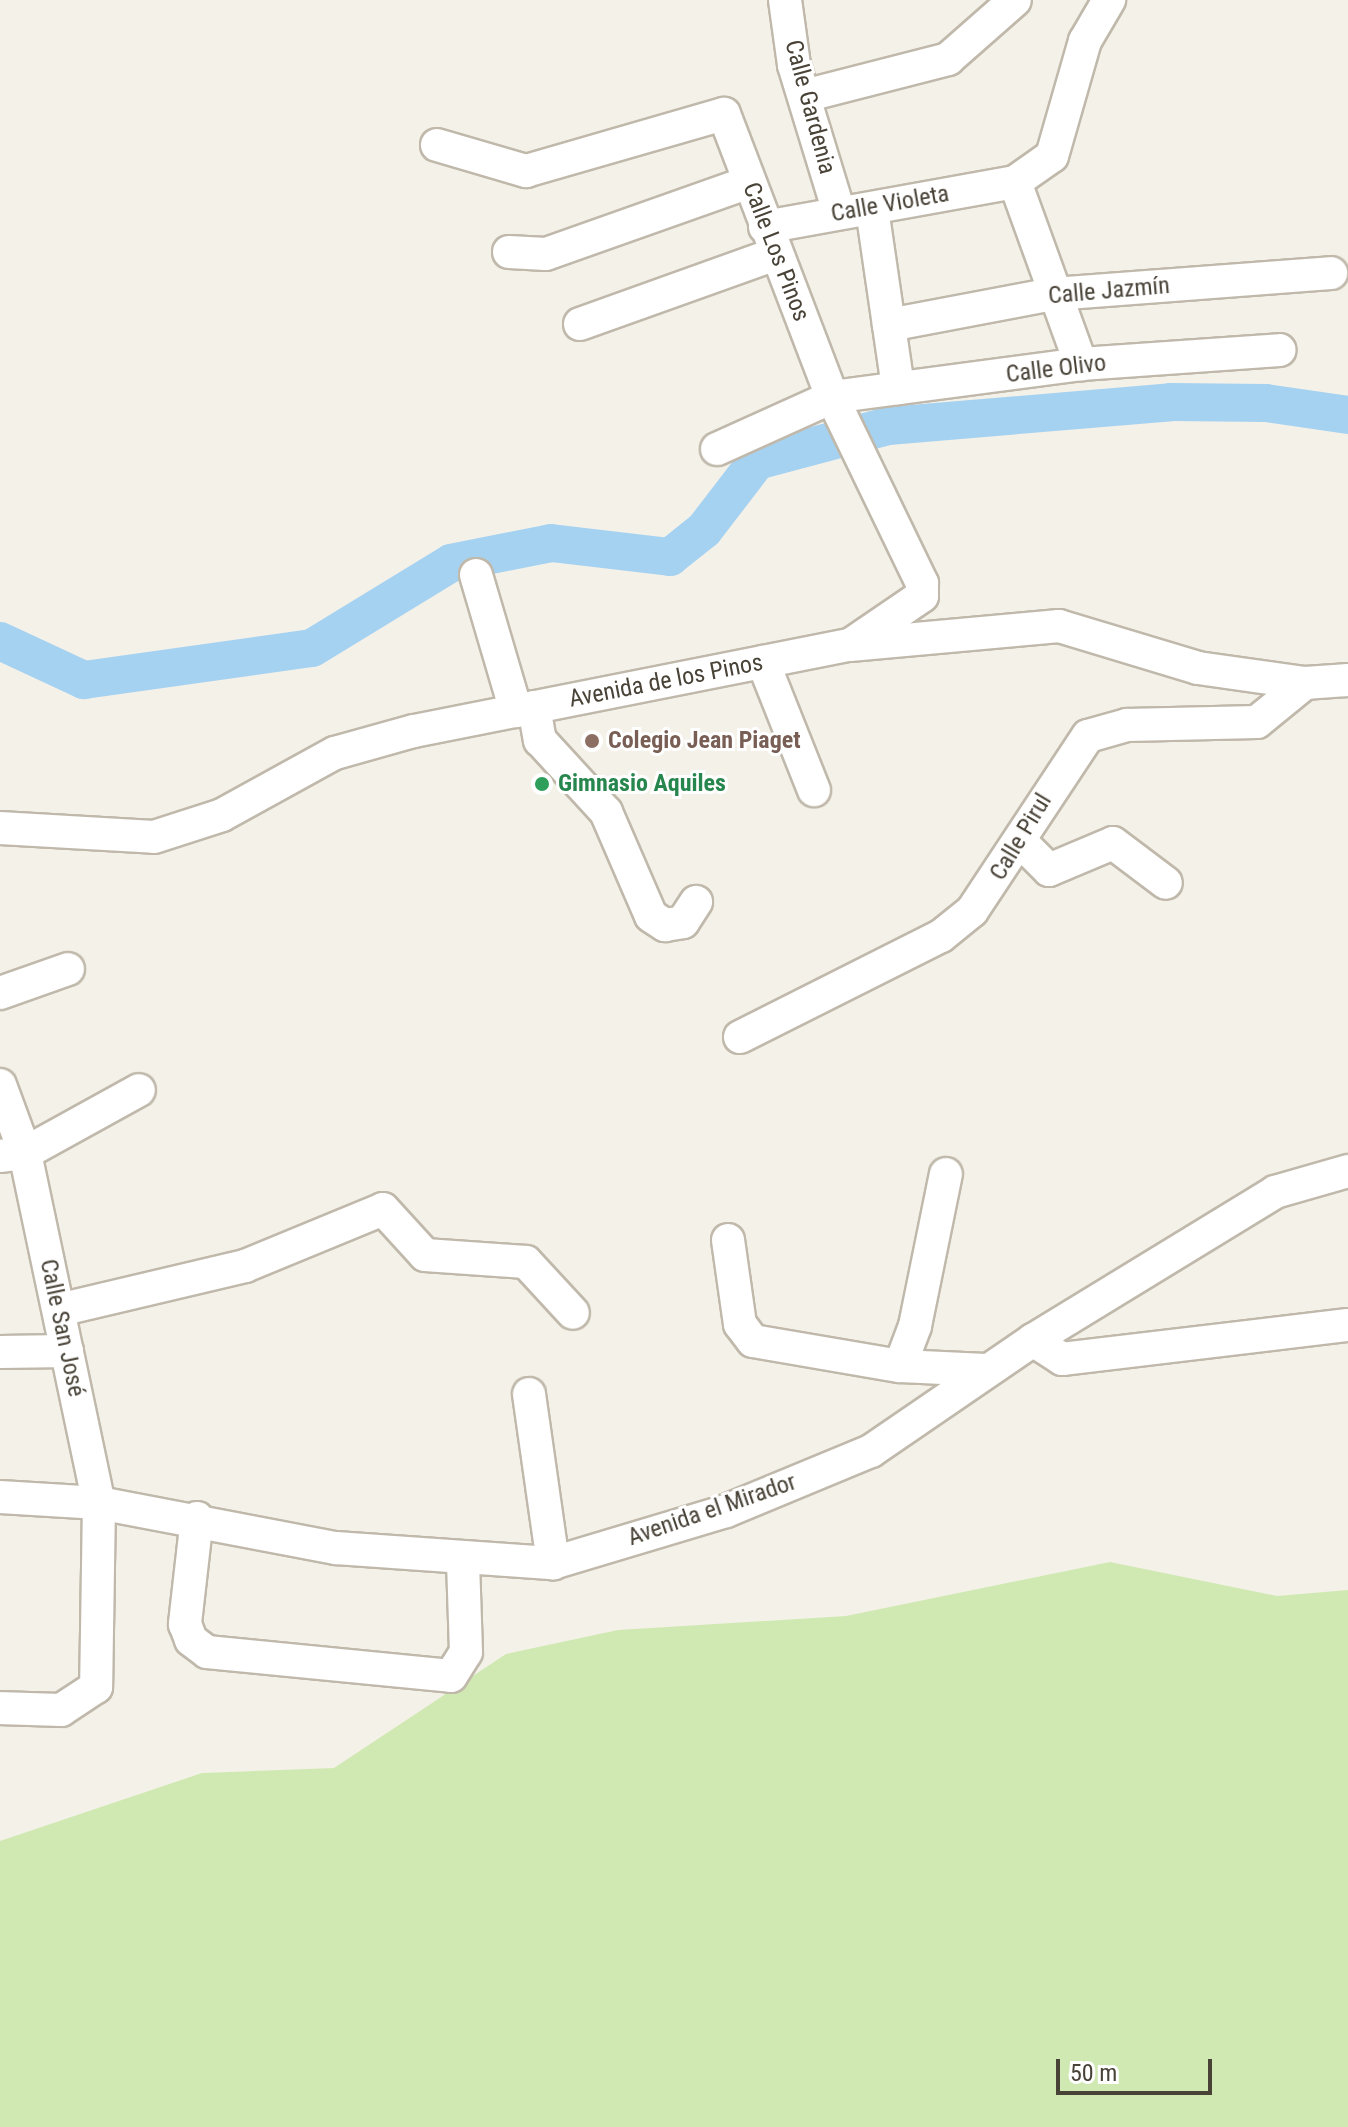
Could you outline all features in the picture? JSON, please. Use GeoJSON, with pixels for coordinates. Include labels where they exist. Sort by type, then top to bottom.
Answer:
{"type":"FeatureCollection","features":[{"type":"Feature","properties":{"kind":"street","name":"Calle Gardenia"},"geometry":{"type":"LineString","coordinates":[[785,0],[794,65],[808,95],[839,212]]}},
{"type":"Feature","properties":{"kind":"street"},"geometry":{"type":"LineString","coordinates":[[808,95],[948,59],[1015,0]]}},
{"type":"Feature","properties":{"kind":"street"},"geometry":{"type":"LineString","coordinates":[[1081,364],[1053,294],[1015,182],[1052,156],[1085,41],[1109,0]]}},
{"type":"Feature","properties":{"kind":"street","name":"Calle Los Pinos"},"geometry":{"type":"LineString","coordinates":[[437,145],[526,171],[724,114],[830,394],[922,596],[850,645]]}},
{"type":"Feature","properties":{"kind":"street"},"geometry":{"type":"LineString","coordinates":[[509,252],[546,254],[749,182]]}},
{"type":"Feature","properties":{"kind":"street","name":"Calle Violeta"},"geometry":{"type":"LineString","coordinates":[[580,324],[839,212],[872,209],[1015,182]]}},
{"type":"Feature","properties":{"kind":"street"},"geometry":{"type":"LineString","coordinates":[[872,209],[898,388]]}},
{"type":"Feature","properties":{"kind":"street","name":"Calle Jazmín"},"geometry":{"type":"LineString","coordinates":[[889,325],[1053,294],[1331,273]]}},
{"type":"Feature","properties":{"kind":"street","name":"Calle Olivo"},"geometry":{"type":"LineString","coordinates":[[717,449],[830,394],[1081,364],[1280,350]]}},
{"type":"Feature","properties":{"kind":"street"},"geometry":{"type":"LineString","coordinates":[[476,575],[525,709],[540,740],[606,812],[651,916],[665,925],[683,922],[696,902]]}},
{"type":"Feature","properties":{"kind":"street","name":"Avenida de los Pinos"},"geometry":{"type":"LineString","coordinates":[[0,828],[154,837],[222,815],[335,753],[525,709],[850,645],[1059,626],[1198,668],[1305,683],[1348,680]]}},
{"type":"Feature","properties":{"kind":"street"},"geometry":{"type":"LineString","coordinates":[[763,662],[814,790]]}},
{"type":"Feature","properties":{"kind":"street","name":"Calle Pirul"},"geometry":{"type":"LineString","coordinates":[[740,1037],[941,936],[972,911],[1088,736],[1127,725],[1257,722],[1305,683]]}},
{"type":"Feature","properties":{"kind":"street"},"geometry":{"type":"LineString","coordinates":[[1020,841],[1049,870],[1113,843],[1166,883]]}},
{"type":"Feature","properties":{"kind":"street"},"geometry":{"type":"LineString","coordinates":[[0,993],[68,969]]}},
{"type":"Feature","properties":{"kind":"street","name":"Calle San José"},"geometry":{"type":"LineString","coordinates":[[0,1085],[12,1155],[59,1310],[99,1503],[96,1687],[61,1710],[0,1708]]}},
{"type":"Feature","properties":{"kind":"street"},"geometry":{"type":"LineString","coordinates":[[12,1155],[139,1090]]}},
{"type":"Feature","properties":{"kind":"street","name":"Avenida el Mirador"},"geometry":{"type":"LineString","coordinates":[[0,1497],[99,1503],[197,1518],[336,1548],[463,1560],[553,1563],[726,1511],[871,1451],[986,1370],[1275,1192],[1348,1171]]}},
{"type":"Feature","properties":{"kind":"street"},"geometry":{"type":"LineString","coordinates":[[900,1366],[915,1326],[946,1174]]}},
{"type":"Feature","properties":{"kind":"street"},"geometry":{"type":"LineString","coordinates":[[59,1310],[245,1266],[383,1209],[425,1255],[526,1262],[573,1313]]}},
{"type":"Feature","properties":{"kind":"street"},"geometry":{"type":"LineString","coordinates":[[728,1240],[740,1324],[753,1341],[900,1366],[986,1370]]}},
{"type":"Feature","properties":{"kind":"street"},"geometry":{"type":"LineString","coordinates":[[1033,1340],[1062,1359],[1348,1325]]}},
{"type":"Feature","properties":{"kind":"street"},"geometry":{"type":"LineString","coordinates":[[0,1352],[67,1351]]}},
{"type":"Feature","properties":{"kind":"street"},"geometry":{"type":"LineString","coordinates":[[529,1394],[553,1563]]}},
{"type":"Feature","properties":{"kind":"street"},"geometry":{"type":"LineString","coordinates":[[197,1518],[185,1624],[191,1640],[207,1652],[431,1678],[461,1668],[463,1560]]}},
{"type":"Feature","properties":{"kind":"green space"},"geometry":{"type":"Polygon","coordinates":[[[1110,1562],[1277,1596],[1348,1590],[1348,2127],[0,2127],[0,1841],[202,1773],[334,1768],[506,1654],[618,1630],[846,1616],[1110,1562]]]}},
{"type":"Feature","properties":{"kind":"waterway"},"geometry":{"type":"LineString","coordinates":[[0,641],[84,680],[312,648],[451,563],[551,543],[670,557],[704,530],[757,461],[888,426],[1171,402],[1266,403],[1348,415]]}},
{"type":"Feature","properties":{"kind":"place","name":"Colegio Jean Piaget"},"geometry":{"type":"Point","coordinates":[592,741]}},
{"type":"Feature","properties":{"kind":"place","name":"Gimnasio Aquiles"},"geometry":{"type":"Point","coordinates":[542,784]}}]}
